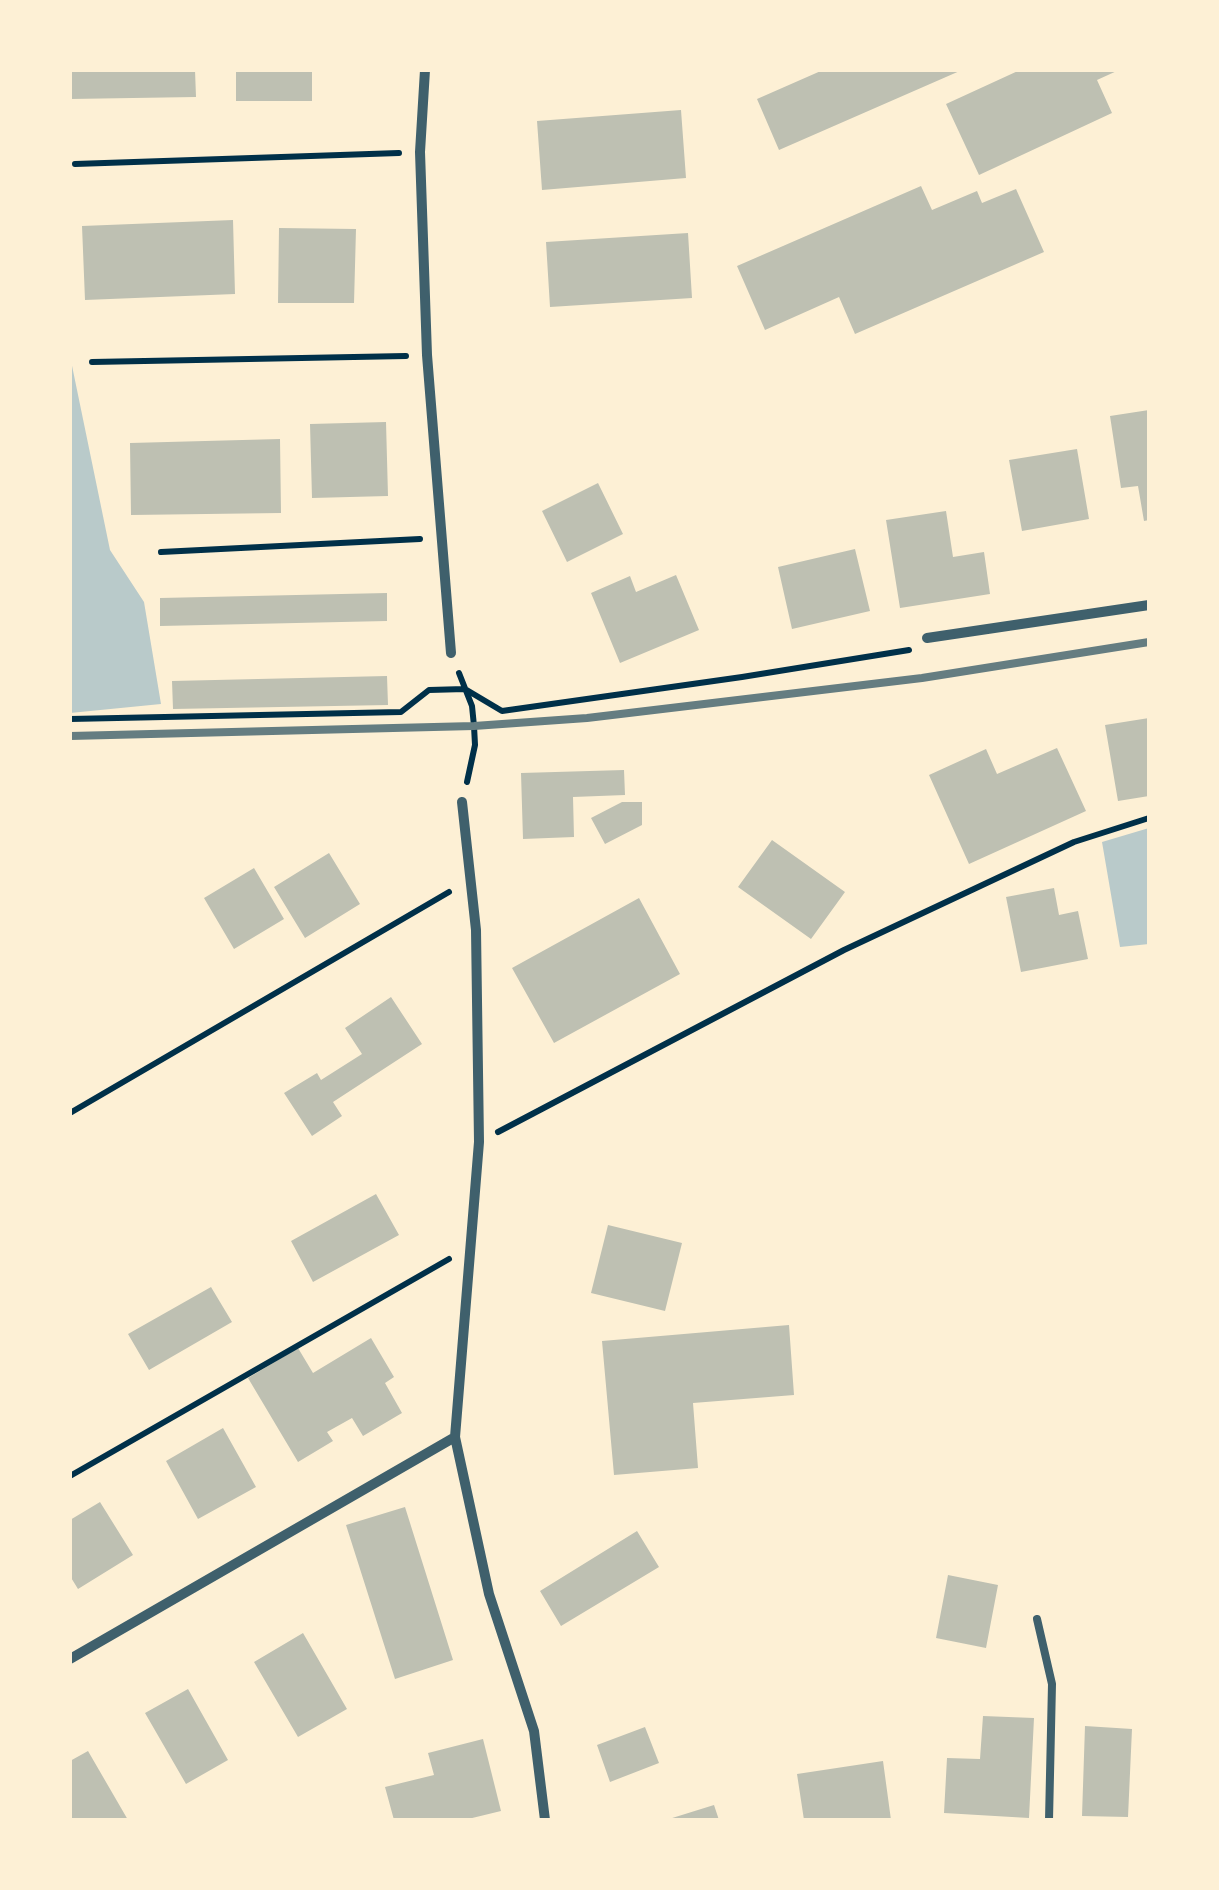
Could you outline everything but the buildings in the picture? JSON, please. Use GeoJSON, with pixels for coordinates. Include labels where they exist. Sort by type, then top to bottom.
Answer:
{"type":"FeatureCollection","features":[{"type":"Feature","properties":{"kind":"street"},"geometry":{"type":"LineString","coordinates":[[424,70],[420,152],[428,355],[450,654]]}},
{"type":"Feature","properties":{"kind":"street"},"geometry":{"type":"LineString","coordinates":[[927,638],[1149,605]]}},
{"type":"Feature","properties":{"kind":"street"},"geometry":{"type":"LineString","coordinates":[[462,802],[476,930],[479,1142],[456,1437],[489,1594],[534,1731],[546,1820]]}},
{"type":"Feature","properties":{"kind":"street"},"geometry":{"type":"LineString","coordinates":[[70,1659],[456,1437]]}},
{"type":"Feature","properties":{"kind":"lane"},"geometry":{"type":"LineString","coordinates":[[1037,1619],[1052,1684],[1049,1820]]}},
{"type":"Feature","properties":{"kind":"path"},"geometry":{"type":"LineString","coordinates":[[75,164],[420,152]]}},
{"type":"Feature","properties":{"kind":"path"},"geometry":{"type":"LineString","coordinates":[[92,362],[428,355]]}},
{"type":"Feature","properties":{"kind":"path"},"geometry":{"type":"LineString","coordinates":[[162,552],[441,538]]}},
{"type":"Feature","properties":{"kind":"path"},"geometry":{"type":"LineString","coordinates":[[70,719],[401,712],[428,690],[465,688],[502,711],[908,651],[927,638]]}},
{"type":"Feature","properties":{"kind":"path"},"geometry":{"type":"LineString","coordinates":[[450,654],[472,706],[475,745],[462,802]]}},
{"type":"Feature","properties":{"kind":"path"},"geometry":{"type":"LineString","coordinates":[[479,1142],[844,950],[1074,842],[1149,818]]}},
{"type":"Feature","properties":{"kind":"path"},"geometry":{"type":"LineString","coordinates":[[70,1113],[472,879]]}},
{"type":"Feature","properties":{"kind":"path"},"geometry":{"type":"LineString","coordinates":[[70,1476],[472,1246]]}},
{"type":"Feature","properties":{"kind":"shaded area"},"geometry":{"type":"Polygon","coordinates":[[[70,356],[110,550],[144,602],[161,704],[70,713],[70,356]]]}},
{"type":"Feature","properties":{"kind":"shaded area"},"geometry":{"type":"Polygon","coordinates":[[[1149,828],[1149,944],[1120,947],[1102,842],[1149,828]]]}},
{"type":"Feature","properties":{"kind":"railway"},"geometry":{"type":"LineString","coordinates":[[70,736],[474,726],[587,718],[922,678],[1149,642]]}}]}
